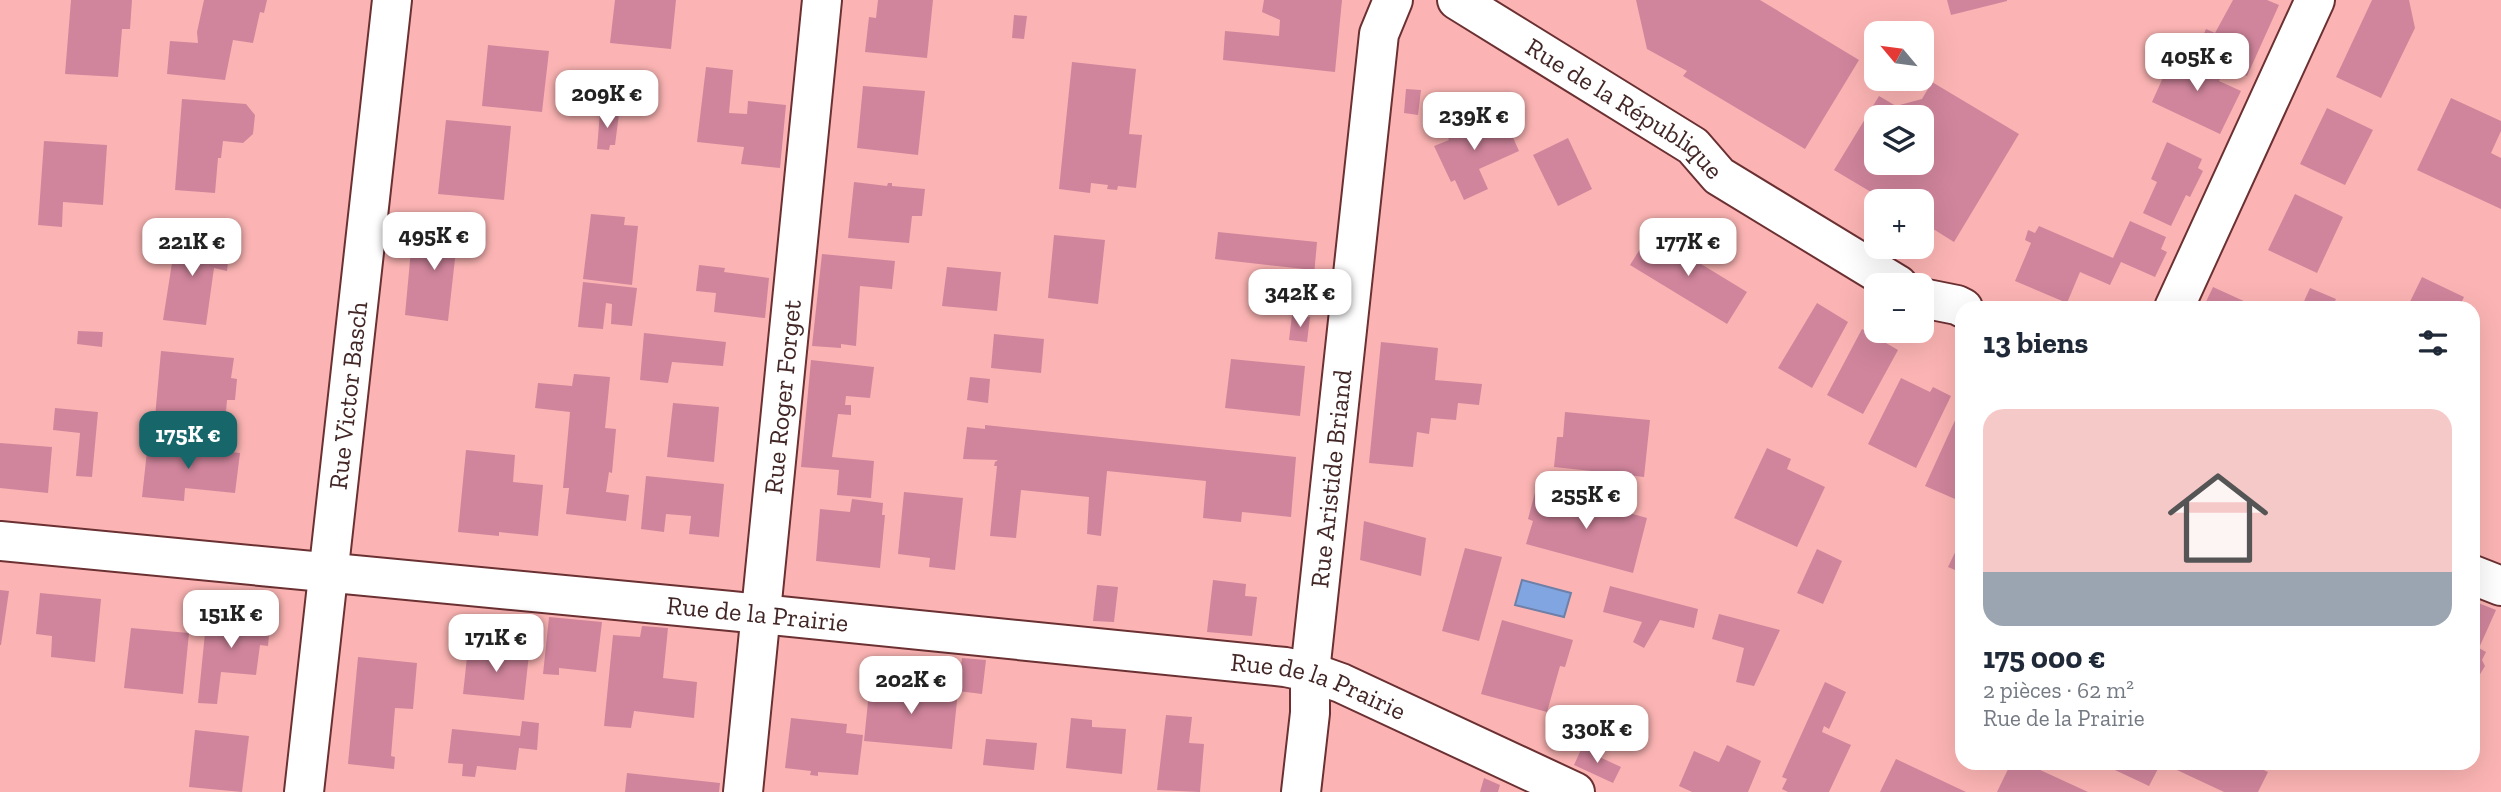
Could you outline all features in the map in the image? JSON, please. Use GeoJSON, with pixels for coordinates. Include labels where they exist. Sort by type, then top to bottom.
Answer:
{"type":"FeatureCollection","features":[{"type":"Feature","properties":{"kind":"street","name":"Rue Victor Basch"},"geometry":{"type":"LineString","coordinates":[[304,792],[392,0]]}},
{"type":"Feature","properties":{"kind":"street","name":"Rue Roger Forget"},"geometry":{"type":"LineString","coordinates":[[743,792],[822,0]]}},
{"type":"Feature","properties":{"kind":"street","name":"Rue Aristide Briand"},"geometry":{"type":"LineString","coordinates":[[1301,792],[1310,713],[1310,672],[1379,34],[1393,0]]}},
{"type":"Feature","properties":{"kind":"street","name":"Rue de la République"},"geometry":{"type":"LineString","coordinates":[[1457,0],[1693,146],[1719,176],[1878,273]]}},
{"type":"Feature","properties":{"kind":"street"},"geometry":{"type":"LineString","coordinates":[[2177,301],[2315,0]]}},
{"type":"Feature","properties":{"kind":"street"},"geometry":{"type":"LineString","coordinates":[[1934,300],[1955,305]]}},
{"type":"Feature","properties":{"kind":"street","name":"Rue de la Prairie"},"geometry":{"type":"LineString","coordinates":[[0,541],[761,614],[1310,672],[1341,683],[1575,792]]}},
{"type":"Feature","properties":{"kind":"street"},"geometry":{"type":"LineString","coordinates":[[2480,578],[2501,586]]}},
{"type":"Feature","properties":{"kind":"water"},"geometry":{"type":"Polygon","coordinates":[[[1522,580],[1571,593],[1564,617],[1515,605],[1522,580]]]}},
{"type":"Feature","properties":{"kind":"building"},"geometry":{"type":"Polygon","coordinates":[[[71,0],[132,0],[130,29],[122,29],[118,77],[65,74],[71,0]]]}},
{"type":"Feature","properties":{"kind":"building"},"geometry":{"type":"Polygon","coordinates":[[[204,0],[267,0],[264,13],[260,12],[253,43],[233,40],[225,80],[167,74],[170,41],[198,43],[197,32],[204,0]]]}},
{"type":"Feature","properties":{"kind":"building"},"geometry":{"type":"Polygon","coordinates":[[[615,0],[676,0],[671,49],[610,43],[615,0]]]}},
{"type":"Feature","properties":{"kind":"building"},"geometry":{"type":"Polygon","coordinates":[[[878,0],[933,0],[927,58],[865,52],[869,17],[876,18],[878,0]]]}},
{"type":"Feature","properties":{"kind":"building"},"geometry":{"type":"Polygon","coordinates":[[[1264,0],[1342,0],[1335,72],[1223,60],[1225,31],[1279,36],[1280,20],[1262,12],[1264,0]]]}},
{"type":"Feature","properties":{"kind":"building"},"geometry":{"type":"Polygon","coordinates":[[[1636,0],[1760,0],[1859,60],[1805,149],[1683,76],[1687,71],[1647,49],[1636,0]]]}},
{"type":"Feature","properties":{"kind":"building"},"geometry":{"type":"Polygon","coordinates":[[[1947,0],[2007,0],[2007,1],[1951,15],[1947,0]]]}},
{"type":"Feature","properties":{"kind":"building"},"geometry":{"type":"Polygon","coordinates":[[[2233,0],[2267,0],[2279,5],[2247,76],[2196,53],[2206,29],[2215,33],[2233,0]]]}},
{"type":"Feature","properties":{"kind":"building"},"geometry":{"type":"Polygon","coordinates":[[[2372,0],[2409,0],[2415,28],[2381,98],[2336,77],[2372,0]]]}},
{"type":"Feature","properties":{"kind":"building"},"geometry":{"type":"Polygon","coordinates":[[[1014,15],[1027,16],[1024,39],[1012,38],[1014,15]]]}},
{"type":"Feature","properties":{"kind":"building"},"geometry":{"type":"Polygon","coordinates":[[[488,45],[549,51],[542,112],[482,106],[488,45]]]}},
{"type":"Feature","properties":{"kind":"building"},"geometry":{"type":"Polygon","coordinates":[[[2174,53],[2208,69],[2211,64],[2224,71],[2219,81],[2241,91],[2220,134],[2152,102],[2174,53]]]}},
{"type":"Feature","properties":{"kind":"building"},"geometry":{"type":"Polygon","coordinates":[[[1072,62],[1136,69],[1129,134],[1142,135],[1136,188],[1118,186],[1117,190],[1107,189],[1108,185],[1091,183],[1090,193],[1059,189],[1072,62]]]}},
{"type":"Feature","properties":{"kind":"building"},"geometry":{"type":"Polygon","coordinates":[[[706,67],[733,70],[729,113],[747,114],[748,101],[786,105],[780,168],[741,164],[744,147],[697,142],[706,67]]]}},
{"type":"Feature","properties":{"kind":"building"},"geometry":{"type":"Polygon","coordinates":[[[1934,83],[2019,134],[1954,242],[1934,230],[1934,189],[1866,189],[1834,170],[1864,121],[1864,175],[1934,175],[1934,105],[1900,105],[1922,99],[1927,91],[1934,91],[1934,83]]]}},
{"type":"Feature","properties":{"kind":"building"},"geometry":{"type":"Polygon","coordinates":[[[863,86],[925,91],[918,155],[857,148],[863,86]]]}},
{"type":"Feature","properties":{"kind":"building"},"geometry":{"type":"Polygon","coordinates":[[[1406,89],[1421,90],[1418,115],[1404,113],[1406,89]]]}},
{"type":"Feature","properties":{"kind":"building"},"geometry":{"type":"Polygon","coordinates":[[[1879,96],[1894,105],[1874,105],[1879,96]]]}},
{"type":"Feature","properties":{"kind":"building"},"geometry":{"type":"Polygon","coordinates":[[[2451,98],[2501,121],[2501,131],[2491,153],[2501,158],[2501,209],[2417,170],[2451,98]]]}},
{"type":"Feature","properties":{"kind":"building"},"geometry":{"type":"Polygon","coordinates":[[[182,99],[246,104],[255,115],[253,134],[243,143],[223,141],[221,158],[218,158],[215,193],[175,190],[182,99]]]}},
{"type":"Feature","properties":{"kind":"building"},"geometry":{"type":"Polygon","coordinates":[[[2327,108],[2373,130],[2345,185],[2300,164],[2327,108]]]}},
{"type":"Feature","properties":{"kind":"building"},"geometry":{"type":"Polygon","coordinates":[[[600,112],[619,114],[615,145],[610,145],[609,150],[597,149],[600,112]]]}},
{"type":"Feature","properties":{"kind":"building"},"geometry":{"type":"Polygon","coordinates":[[[1503,115],[1519,151],[1479,169],[1488,189],[1464,200],[1455,180],[1451,182],[1434,146],[1449,140],[1441,123],[1456,116],[1465,133],[1503,115]]]}},
{"type":"Feature","properties":{"kind":"building"},"geometry":{"type":"Polygon","coordinates":[[[446,120],[511,126],[504,200],[438,194],[446,120]]]}},
{"type":"Feature","properties":{"kind":"building"},"geometry":{"type":"Polygon","coordinates":[[[1568,138],[1592,189],[1558,206],[1533,155],[1568,138]]]}},
{"type":"Feature","properties":{"kind":"building"},"geometry":{"type":"Polygon","coordinates":[[[44,141],[107,145],[103,205],[63,202],[62,227],[38,225],[44,141]]]}},
{"type":"Feature","properties":{"kind":"building"},"geometry":{"type":"Polygon","coordinates":[[[2167,142],[2202,159],[2198,168],[2203,171],[2190,197],[2186,195],[2171,226],[2143,213],[2157,182],[2151,179],[2167,142]]]}},
{"type":"Feature","properties":{"kind":"building"},"geometry":{"type":"Polygon","coordinates":[[[854,182],[887,186],[892,183],[892,186],[925,189],[922,216],[912,216],[909,243],[848,238],[854,182]]]}},
{"type":"Feature","properties":{"kind":"building"},"geometry":{"type":"Polygon","coordinates":[[[2295,194],[2343,217],[2317,273],[2268,250],[2295,194]]]}},
{"type":"Feature","properties":{"kind":"building"},"geometry":{"type":"Polygon","coordinates":[[[591,214],[625,217],[624,225],[638,226],[632,285],[583,279],[591,214]]]}},
{"type":"Feature","properties":{"kind":"building"},"geometry":{"type":"Polygon","coordinates":[[[2130,221],[2166,237],[2161,249],[2167,252],[2155,277],[2121,262],[2110,285],[2080,272],[2068,301],[2015,281],[2031,243],[2025,240],[2028,230],[2035,233],[2039,226],[2113,258],[2130,221]]]}},
{"type":"Feature","properties":{"kind":"building"},"geometry":{"type":"Polygon","coordinates":[[[413,228],[475,234],[473,251],[456,250],[448,321],[405,315],[413,228]]]}},
{"type":"Feature","properties":{"kind":"building"},"geometry":{"type":"Polygon","coordinates":[[[1218,232],[1317,242],[1313,287],[1303,285],[1304,269],[1215,259],[1218,232]]]}},
{"type":"Feature","properties":{"kind":"building"},"geometry":{"type":"Polygon","coordinates":[[[1650,233],[1747,292],[1727,324],[1630,265],[1650,233]]]}},
{"type":"Feature","properties":{"kind":"building"},"geometry":{"type":"Polygon","coordinates":[[[1054,235],[1105,240],[1098,304],[1048,298],[1054,235]]]}},
{"type":"Feature","properties":{"kind":"building"},"geometry":{"type":"Polygon","coordinates":[[[169,236],[230,245],[227,271],[214,268],[206,325],[163,320],[172,263],[166,262],[169,236]]]}},
{"type":"Feature","properties":{"kind":"building"},"geometry":{"type":"Polygon","coordinates":[[[822,254],[895,261],[892,289],[860,286],[856,346],[812,346],[822,254]]]}},
{"type":"Feature","properties":{"kind":"building"},"geometry":{"type":"Polygon","coordinates":[[[699,265],[725,268],[724,272],[769,278],[765,318],[714,312],[716,293],[696,291],[699,265]]]}},
{"type":"Feature","properties":{"kind":"building"},"geometry":{"type":"Polygon","coordinates":[[[947,267],[1001,272],[997,311],[942,306],[947,267]]]}},
{"type":"Feature","properties":{"kind":"building"},"geometry":{"type":"Polygon","coordinates":[[[2422,277],[2464,297],[2462,301],[2410,301],[2422,277]]]}},
{"type":"Feature","properties":{"kind":"building"},"geometry":{"type":"Polygon","coordinates":[[[583,282],[637,288],[632,326],[611,324],[612,304],[606,303],[603,329],[578,327],[583,282]]]}},
{"type":"Feature","properties":{"kind":"building"},"geometry":{"type":"Polygon","coordinates":[[[2213,287],[2244,301],[2206,301],[2213,287]]]}},
{"type":"Feature","properties":{"kind":"building"},"geometry":{"type":"Polygon","coordinates":[[[2310,288],[2336,299],[2335,301],[2304,301],[2310,288]]]}},
{"type":"Feature","properties":{"kind":"building"},"geometry":{"type":"Polygon","coordinates":[[[1817,303],[1848,322],[1812,388],[1778,368],[1817,303]]]}},
{"type":"Feature","properties":{"kind":"building"},"geometry":{"type":"Polygon","coordinates":[[[1292,315],[1310,317],[1307,342],[1289,340],[1292,315]]]}},
{"type":"Feature","properties":{"kind":"building"},"geometry":{"type":"Polygon","coordinates":[[[1862,329],[1864,343],[1886,343],[1898,350],[1863,414],[1827,395],[1862,329]]]}},
{"type":"Feature","properties":{"kind":"building"},"geometry":{"type":"Polygon","coordinates":[[[78,331],[103,332],[102,347],[77,344],[78,331]]]}},
{"type":"Feature","properties":{"kind":"building"},"geometry":{"type":"Polygon","coordinates":[[[644,333],[726,342],[723,366],[672,362],[668,383],[640,380],[644,333]]]}},
{"type":"Feature","properties":{"kind":"building"},"geometry":{"type":"Polygon","coordinates":[[[994,334],[1044,339],[1041,373],[991,368],[994,334]]]}},
{"type":"Feature","properties":{"kind":"building"},"geometry":{"type":"Polygon","coordinates":[[[1381,342],[1438,348],[1435,380],[1482,384],[1479,405],[1458,403],[1456,420],[1431,418],[1429,434],[1417,432],[1413,467],[1369,463],[1381,342]]]}},
{"type":"Feature","properties":{"kind":"building"},"geometry":{"type":"Polygon","coordinates":[[[161,351],[234,358],[231,378],[237,379],[235,400],[227,400],[224,435],[154,428],[161,351]]]}},
{"type":"Feature","properties":{"kind":"building"},"geometry":{"type":"Polygon","coordinates":[[[1231,359],[1305,366],[1300,416],[1225,408],[1231,359]]]}},
{"type":"Feature","properties":{"kind":"building"},"geometry":{"type":"Polygon","coordinates":[[[811,360],[874,367],[870,398],[846,396],[845,405],[851,405],[851,415],[838,414],[832,457],[874,461],[871,498],[837,495],[839,470],[801,467],[811,360]]]}},
{"type":"Feature","properties":{"kind":"building"},"geometry":{"type":"Polygon","coordinates":[[[574,374],[610,377],[605,428],[616,429],[612,473],[609,472],[606,492],[629,495],[626,521],[566,514],[569,488],[563,488],[570,412],[535,408],[538,383],[572,386],[574,374]]]}},
{"type":"Feature","properties":{"kind":"building"},"geometry":{"type":"Polygon","coordinates":[[[970,377],[990,379],[988,403],[967,400],[970,377]]]}},
{"type":"Feature","properties":{"kind":"building"},"geometry":{"type":"Polygon","coordinates":[[[1901,378],[1930,392],[1933,387],[1951,396],[1916,468],[1868,444],[1901,378]]]}},
{"type":"Feature","properties":{"kind":"building"},"geometry":{"type":"Polygon","coordinates":[[[673,403],[719,407],[714,462],[667,457],[673,403]]]}},
{"type":"Feature","properties":{"kind":"building"},"geometry":{"type":"Polygon","coordinates":[[[55,408],[98,412],[92,477],[76,476],[80,433],[53,430],[55,408]]]}},
{"type":"Feature","properties":{"kind":"building"},"geometry":{"type":"Polygon","coordinates":[[[1565,412],[1650,420],[1644,477],[1618,474],[1617,478],[1601,476],[1601,472],[1554,467],[1557,437],[1563,437],[1565,412]]]}},
{"type":"Feature","properties":{"kind":"building"},"geometry":{"type":"Polygon","coordinates":[[[1955,420],[1955,499],[1925,486],[1955,420]]]}},
{"type":"Feature","properties":{"kind":"building"},"geometry":{"type":"Polygon","coordinates":[[[985,425],[1296,457],[1291,517],[1242,512],[1241,522],[1203,518],[1206,481],[1107,471],[1101,536],[1087,534],[1089,497],[1021,490],[1016,538],[990,536],[997,466],[994,466],[998,460],[963,459],[967,427],[985,429],[985,425]]]}},
{"type":"Feature","properties":{"kind":"building"},"geometry":{"type":"Polygon","coordinates":[[[148,442],[240,453],[235,493],[185,488],[184,501],[142,497],[148,442]]]}},
{"type":"Feature","properties":{"kind":"building"},"geometry":{"type":"Polygon","coordinates":[[[0,443],[52,447],[48,493],[0,488],[0,443]]]}},
{"type":"Feature","properties":{"kind":"building"},"geometry":{"type":"Polygon","coordinates":[[[1767,448],[1791,459],[1787,469],[1825,487],[1797,547],[1734,518],[1767,448]]]}},
{"type":"Feature","properties":{"kind":"building"},"geometry":{"type":"Polygon","coordinates":[[[466,450],[515,455],[513,482],[543,485],[538,536],[458,532],[466,450]]]}},
{"type":"Feature","properties":{"kind":"building"},"geometry":{"type":"Polygon","coordinates":[[[646,476],[724,484],[719,537],[689,534],[691,516],[666,514],[664,532],[641,529],[646,476]]]}},
{"type":"Feature","properties":{"kind":"building"},"geometry":{"type":"Polygon","coordinates":[[[1536,489],[1575,499],[1572,508],[1596,514],[1599,505],[1606,507],[1607,503],[1623,507],[1622,511],[1647,518],[1633,573],[1526,544],[1533,521],[1528,519],[1536,489]]]}},
{"type":"Feature","properties":{"kind":"building"},"geometry":{"type":"Polygon","coordinates":[[[904,492],[963,498],[955,570],[929,567],[930,558],[898,554],[904,492]]]}},
{"type":"Feature","properties":{"kind":"building"},"geometry":{"type":"Polygon","coordinates":[[[852,499],[883,503],[882,515],[885,515],[880,568],[816,561],[820,509],[850,512],[852,499]]]}},
{"type":"Feature","properties":{"kind":"building"},"geometry":{"type":"Polygon","coordinates":[[[1364,521],[1426,538],[1421,576],[1360,560],[1364,521]]]}},
{"type":"Feature","properties":{"kind":"building"},"geometry":{"type":"Polygon","coordinates":[[[1465,548],[1502,557],[1479,641],[1442,631],[1465,548]]]}},
{"type":"Feature","properties":{"kind":"building"},"geometry":{"type":"Polygon","coordinates":[[[1817,549],[1842,561],[1823,604],[1797,593],[1817,549]]]}},
{"type":"Feature","properties":{"kind":"building"},"geometry":{"type":"Polygon","coordinates":[[[1955,552],[1955,570],[1948,567],[1955,552]]]}},
{"type":"Feature","properties":{"kind":"building"},"geometry":{"type":"Polygon","coordinates":[[[1213,580],[1246,584],[1245,596],[1257,597],[1252,636],[1207,632],[1213,580]]]}},
{"type":"Feature","properties":{"kind":"building"},"geometry":{"type":"Polygon","coordinates":[[[1097,585],[1118,587],[1114,622],[1093,621],[1097,585]]]}},
{"type":"Feature","properties":{"kind":"building"},"geometry":{"type":"Polygon","coordinates":[[[1610,586],[1698,609],[1694,628],[1660,620],[1644,648],[1633,642],[1642,622],[1603,612],[1610,586]]]}},
{"type":"Feature","properties":{"kind":"building"},"geometry":{"type":"Polygon","coordinates":[[[0,590],[9,591],[1,645],[0,645],[0,590]]]}},
{"type":"Feature","properties":{"kind":"building"},"geometry":{"type":"Polygon","coordinates":[[[40,593],[101,599],[95,662],[51,657],[52,636],[36,634],[40,593]]]}},
{"type":"Feature","properties":{"kind":"building"},"geometry":{"type":"Polygon","coordinates":[[[2480,604],[2496,610],[2480,646],[2480,604]]]}},
{"type":"Feature","properties":{"kind":"building"},"geometry":{"type":"Polygon","coordinates":[[[258,612],[271,613],[268,646],[260,645],[256,675],[221,672],[217,704],[198,703],[207,613],[257,618],[258,612]]]}},
{"type":"Feature","properties":{"kind":"building"},"geometry":{"type":"Polygon","coordinates":[[[1719,614],[1780,630],[1754,686],[1736,682],[1744,648],[1712,639],[1719,614]]]}},
{"type":"Feature","properties":{"kind":"building"},"geometry":{"type":"Polygon","coordinates":[[[549,617],[602,622],[596,672],[559,668],[559,675],[543,674],[549,617]]]}},
{"type":"Feature","properties":{"kind":"building"},"geometry":{"type":"Polygon","coordinates":[[[1502,620],[1573,640],[1565,667],[1560,666],[1547,712],[1481,694],[1502,620]]]}},
{"type":"Feature","properties":{"kind":"building"},"geometry":{"type":"Polygon","coordinates":[[[642,626],[668,628],[663,678],[697,682],[694,718],[634,711],[631,728],[604,726],[613,635],[640,637],[642,626]]]}},
{"type":"Feature","properties":{"kind":"building"},"geometry":{"type":"Polygon","coordinates":[[[131,628],[189,633],[183,694],[124,688],[131,628]]]}},
{"type":"Feature","properties":{"kind":"building"},"geometry":{"type":"Polygon","coordinates":[[[468,648],[529,654],[524,700],[463,694],[468,648]]]}},
{"type":"Feature","properties":{"kind":"building"},"geometry":{"type":"Polygon","coordinates":[[[2480,649],[2486,652],[2482,660],[2485,666],[2480,674],[2480,649]]]}},
{"type":"Feature","properties":{"kind":"building"},"geometry":{"type":"Polygon","coordinates":[[[358,657],[417,663],[413,709],[395,708],[391,756],[395,757],[394,769],[348,764],[358,657]]]}},
{"type":"Feature","properties":{"kind":"building"},"geometry":{"type":"Polygon","coordinates":[[[962,658],[986,660],[982,694],[958,691],[962,658]]]}},
{"type":"Feature","properties":{"kind":"building"},"geometry":{"type":"Polygon","coordinates":[[[870,682],[958,691],[952,749],[864,741],[870,682]]]}},
{"type":"Feature","properties":{"kind":"building"},"geometry":{"type":"Polygon","coordinates":[[[1825,682],[1846,692],[1829,729],[1824,726],[1822,732],[1851,745],[1829,792],[1788,792],[1782,789],[1787,779],[1782,777],[1825,682]]]}},
{"type":"Feature","properties":{"kind":"building"},"geometry":{"type":"Polygon","coordinates":[[[1166,715],[1192,717],[1189,743],[1204,744],[1200,792],[1157,790],[1166,715]]]}},
{"type":"Feature","properties":{"kind":"building"},"geometry":{"type":"Polygon","coordinates":[[[791,718],[847,724],[846,733],[863,735],[858,775],[818,772],[818,776],[810,775],[811,771],[785,768],[791,718]]]}},
{"type":"Feature","properties":{"kind":"building"},"geometry":{"type":"Polygon","coordinates":[[[1071,718],[1092,720],[1092,727],[1126,729],[1122,774],[1066,768],[1071,718]]]}},
{"type":"Feature","properties":{"kind":"building"},"geometry":{"type":"Polygon","coordinates":[[[522,721],[539,723],[537,750],[519,748],[516,770],[477,766],[475,777],[462,776],[463,764],[448,763],[452,729],[520,736],[522,721]]]}},
{"type":"Feature","properties":{"kind":"building"},"geometry":{"type":"Polygon","coordinates":[[[195,730],[249,736],[242,792],[189,787],[195,730]]]}},
{"type":"Feature","properties":{"kind":"building"},"geometry":{"type":"Polygon","coordinates":[[[986,739],[1037,743],[1034,770],[983,765],[986,739]]]}},
{"type":"Feature","properties":{"kind":"building"},"geometry":{"type":"Polygon","coordinates":[[[1584,743],[1593,748],[1591,753],[1621,767],[1613,783],[1574,765],[1584,743]]]}},
{"type":"Feature","properties":{"kind":"building"},"geometry":{"type":"Polygon","coordinates":[[[1727,745],[1761,761],[1748,792],[1692,792],[1679,786],[1694,751],[1719,762],[1727,745]]]}},
{"type":"Feature","properties":{"kind":"building"},"geometry":{"type":"Polygon","coordinates":[[[1896,759],[1966,792],[1880,792],[1896,759]]]}},
{"type":"Feature","properties":{"kind":"building"},"geometry":{"type":"Polygon","coordinates":[[[2008,770],[2040,770],[2088,792],[1997,792],[2008,770]]]}},
{"type":"Feature","properties":{"kind":"building"},"geometry":{"type":"Polygon","coordinates":[[[2115,770],[2157,770],[2149,786],[2115,770]]]}},
{"type":"Feature","properties":{"kind":"building"},"geometry":{"type":"Polygon","coordinates":[[[2177,770],[2268,772],[2258,792],[2224,792],[2177,770]]]}},
{"type":"Feature","properties":{"kind":"building"},"geometry":{"type":"Polygon","coordinates":[[[627,773],[720,783],[719,792],[625,792],[627,773]]]}},
{"type":"Feature","properties":{"kind":"building"},"geometry":{"type":"Polygon","coordinates":[[[1484,778],[1500,785],[1498,792],[1480,792],[1484,778]]]}}]}
